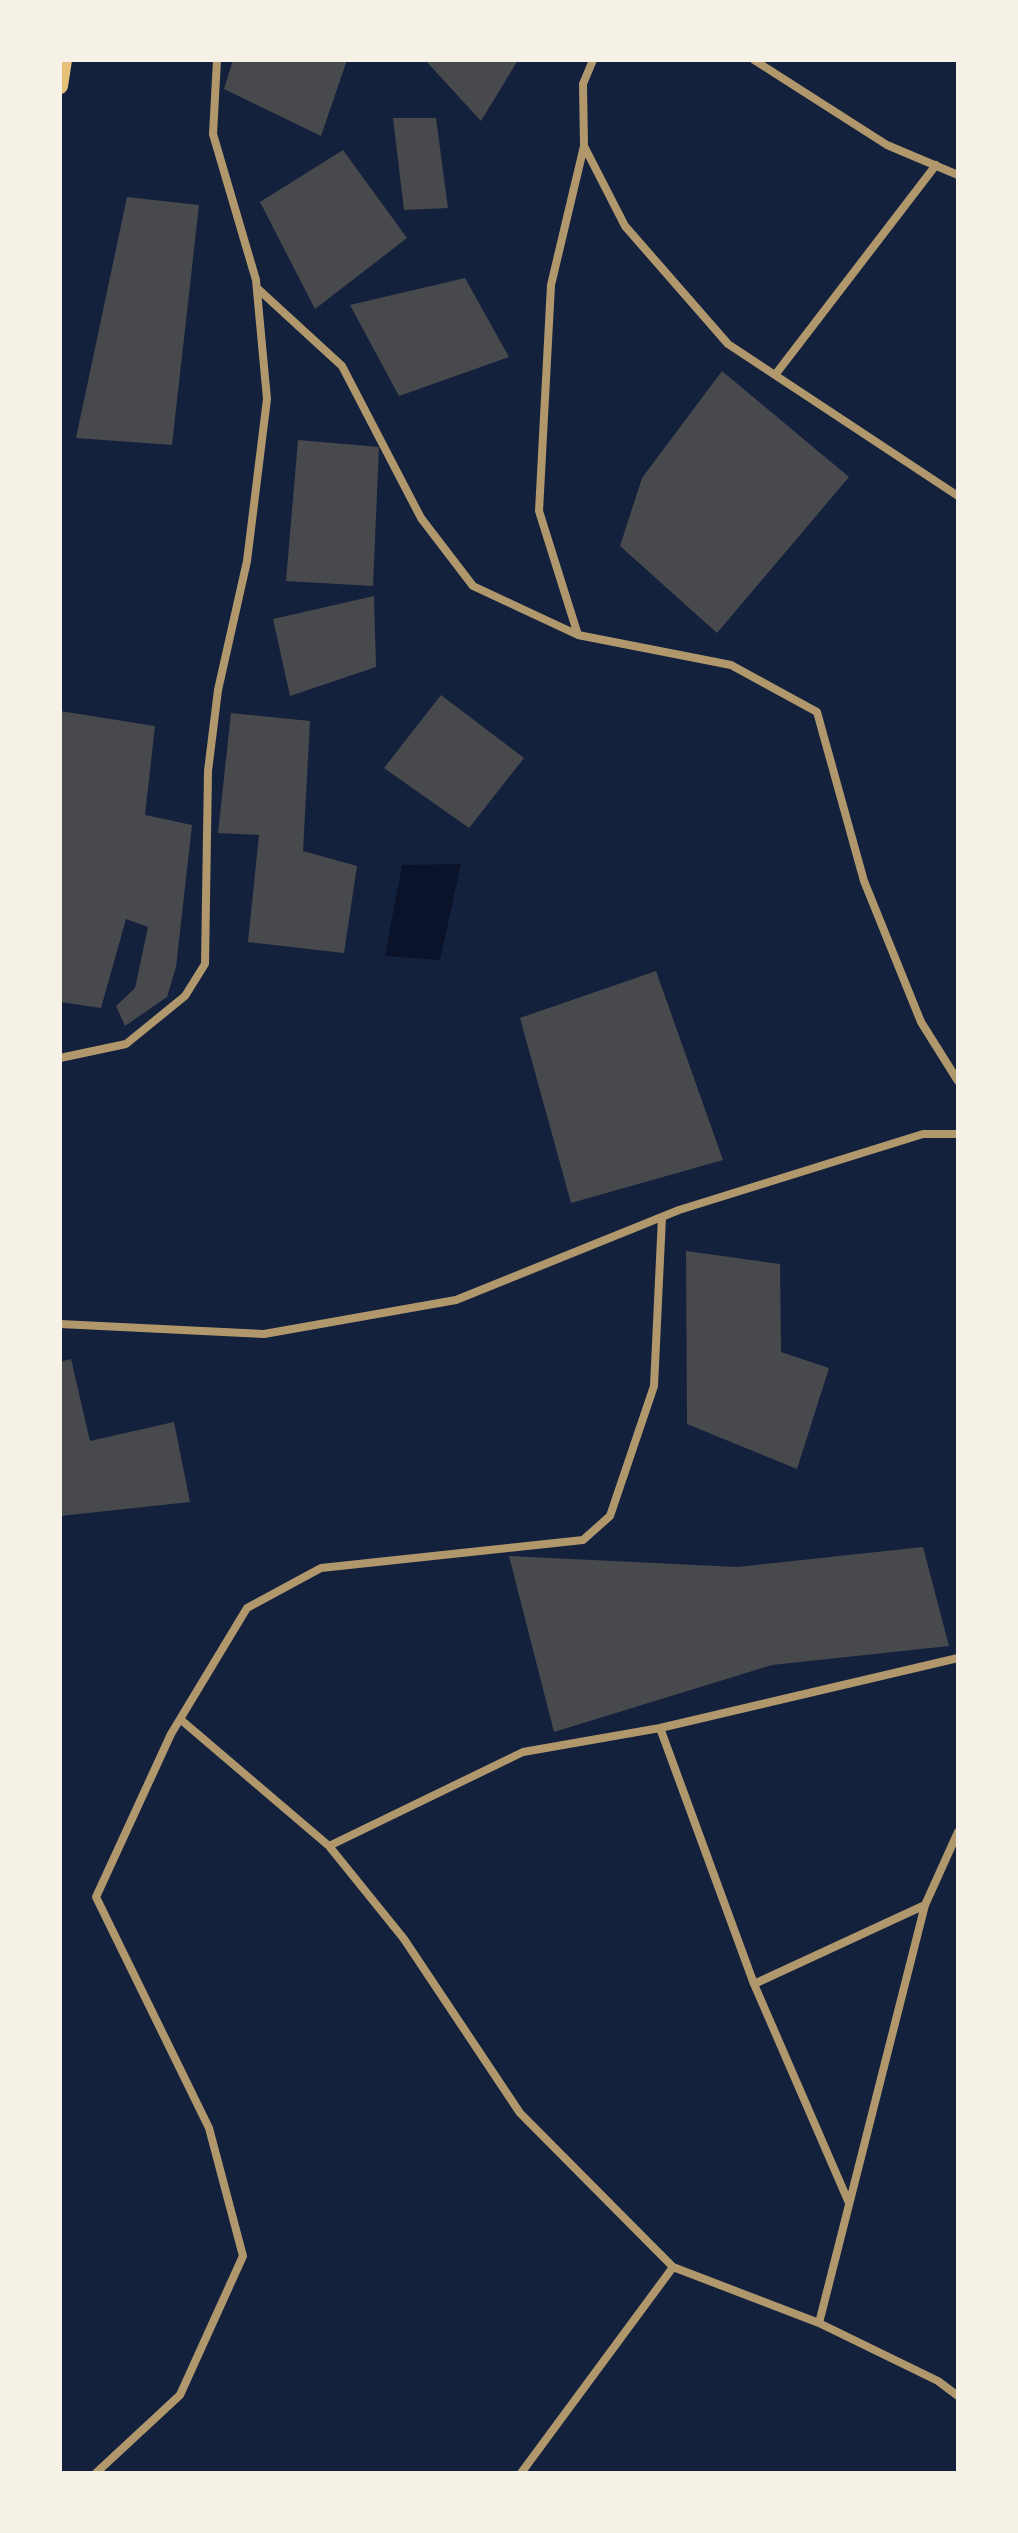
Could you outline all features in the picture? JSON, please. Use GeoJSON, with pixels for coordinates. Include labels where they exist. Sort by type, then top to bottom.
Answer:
{"type":"FeatureCollection","features":[{"type":"Feature","properties":{"kind":"main road"},"geometry":{"type":"LineString","coordinates":[[60,86],[64,60]]}},
{"type":"Feature","properties":{"kind":"street"},"geometry":{"type":"LineString","coordinates":[[60,1058],[126,1044],[185,996],[205,964],[208,771],[218,690],[247,561],[267,399],[256,287],[213,134],[217,60]]}},
{"type":"Feature","properties":{"kind":"street"},"geometry":{"type":"LineString","coordinates":[[578,635],[539,511],[551,285],[584,146],[583,84],[593,60]]}},
{"type":"Feature","properties":{"kind":"street"},"geometry":{"type":"LineString","coordinates":[[754,60],[887,145],[958,175]]}},
{"type":"Feature","properties":{"kind":"street"},"geometry":{"type":"LineString","coordinates":[[584,146],[625,226],[728,344],[958,496]]}},
{"type":"Feature","properties":{"kind":"street"},"geometry":{"type":"LineString","coordinates":[[775,375],[936,165]]}},
{"type":"Feature","properties":{"kind":"street"},"geometry":{"type":"LineString","coordinates":[[256,287],[342,366],[421,518],[473,586],[578,635],[731,665],[817,712],[864,881],[921,1022],[958,1081]]}},
{"type":"Feature","properties":{"kind":"street"},"geometry":{"type":"LineString","coordinates":[[60,1324],[264,1334],[456,1300],[662,1217],[923,1134],[958,1134]]}},
{"type":"Feature","properties":{"kind":"street"},"geometry":{"type":"LineString","coordinates":[[96,2473],[180,2395],[243,2256],[209,2128],[96,1897],[180,1719],[247,1608],[321,1568],[583,1540],[610,1516],[654,1386],[662,1217]]}},
{"type":"Feature","properties":{"kind":"street"},"geometry":{"type":"LineString","coordinates":[[329,1846],[523,1752],[660,1728],[958,1658]]}},
{"type":"Feature","properties":{"kind":"street"},"geometry":{"type":"LineString","coordinates":[[180,1719],[329,1846],[404,1939],[520,2113],[673,2267],[819,2323],[938,2381],[958,2396]]}},
{"type":"Feature","properties":{"kind":"street"},"geometry":{"type":"LineString","coordinates":[[660,1728],[754,1984],[849,2203]]}},
{"type":"Feature","properties":{"kind":"street"},"geometry":{"type":"LineString","coordinates":[[819,2323],[925,1905],[958,1832]]}},
{"type":"Feature","properties":{"kind":"street"},"geometry":{"type":"LineString","coordinates":[[754,1984],[925,1905]]}},
{"type":"Feature","properties":{"kind":"street"},"geometry":{"type":"LineString","coordinates":[[521,2473],[673,2267]]}},
{"type":"Feature","properties":{"kind":"water"},"geometry":{"type":"Polygon","coordinates":[[[461,864],[440,960],[385,956],[402,865],[461,864]]]}},
{"type":"Feature","properties":{"kind":"building"},"geometry":{"type":"Polygon","coordinates":[[[233,60],[347,60],[321,136],[224,89],[233,60]]]}},
{"type":"Feature","properties":{"kind":"building"},"geometry":{"type":"Polygon","coordinates":[[[425,60],[518,60],[481,121],[425,60]]]}},
{"type":"Feature","properties":{"kind":"building"},"geometry":{"type":"Polygon","coordinates":[[[393,118],[436,118],[448,208],[404,210],[393,118]]]}},
{"type":"Feature","properties":{"kind":"building"},"geometry":{"type":"Polygon","coordinates":[[[343,150],[407,238],[315,309],[260,202],[343,150]]]}},
{"type":"Feature","properties":{"kind":"building"},"geometry":{"type":"Polygon","coordinates":[[[127,197],[199,205],[172,445],[76,438],[127,197]]]}},
{"type":"Feature","properties":{"kind":"building"},"geometry":{"type":"Polygon","coordinates":[[[465,278],[509,357],[399,396],[350,305],[465,278]]]}},
{"type":"Feature","properties":{"kind":"building"},"geometry":{"type":"Polygon","coordinates":[[[722,371],[849,477],[717,633],[620,546],[642,478],[722,371]]]}},
{"type":"Feature","properties":{"kind":"building"},"geometry":{"type":"Polygon","coordinates":[[[298,440],[379,447],[373,586],[286,581],[298,440]]]}},
{"type":"Feature","properties":{"kind":"building"},"geometry":{"type":"Polygon","coordinates":[[[374,596],[376,667],[290,696],[273,619],[374,596]]]}},
{"type":"Feature","properties":{"kind":"building"},"geometry":{"type":"Polygon","coordinates":[[[441,695],[524,758],[469,828],[384,768],[441,695]]]}},
{"type":"Feature","properties":{"kind":"building"},"geometry":{"type":"Polygon","coordinates":[[[60,711],[155,726],[145,815],[192,825],[176,967],[167,997],[125,1026],[116,1006],[135,988],[148,927],[126,919],[101,1008],[60,1002],[60,711]]]}},
{"type":"Feature","properties":{"kind":"building"},"geometry":{"type":"Polygon","coordinates":[[[231,713],[310,721],[303,851],[357,866],[344,953],[248,942],[259,835],[218,833],[231,713]]]}},
{"type":"Feature","properties":{"kind":"building"},"geometry":{"type":"Polygon","coordinates":[[[656,971],[723,1160],[571,1203],[520,1018],[656,971]]]}},
{"type":"Feature","properties":{"kind":"building"},"geometry":{"type":"Polygon","coordinates":[[[686,1251],[780,1264],[781,1352],[829,1368],[797,1469],[687,1424],[686,1251]]]}},
{"type":"Feature","properties":{"kind":"building"},"geometry":{"type":"Polygon","coordinates":[[[71,1359],[90,1441],[174,1422],[190,1502],[60,1516],[60,1362],[71,1359]]]}},
{"type":"Feature","properties":{"kind":"building"},"geometry":{"type":"Polygon","coordinates":[[[923,1547],[949,1646],[772,1665],[554,1732],[509,1556],[737,1567],[923,1547]]]}}]}
